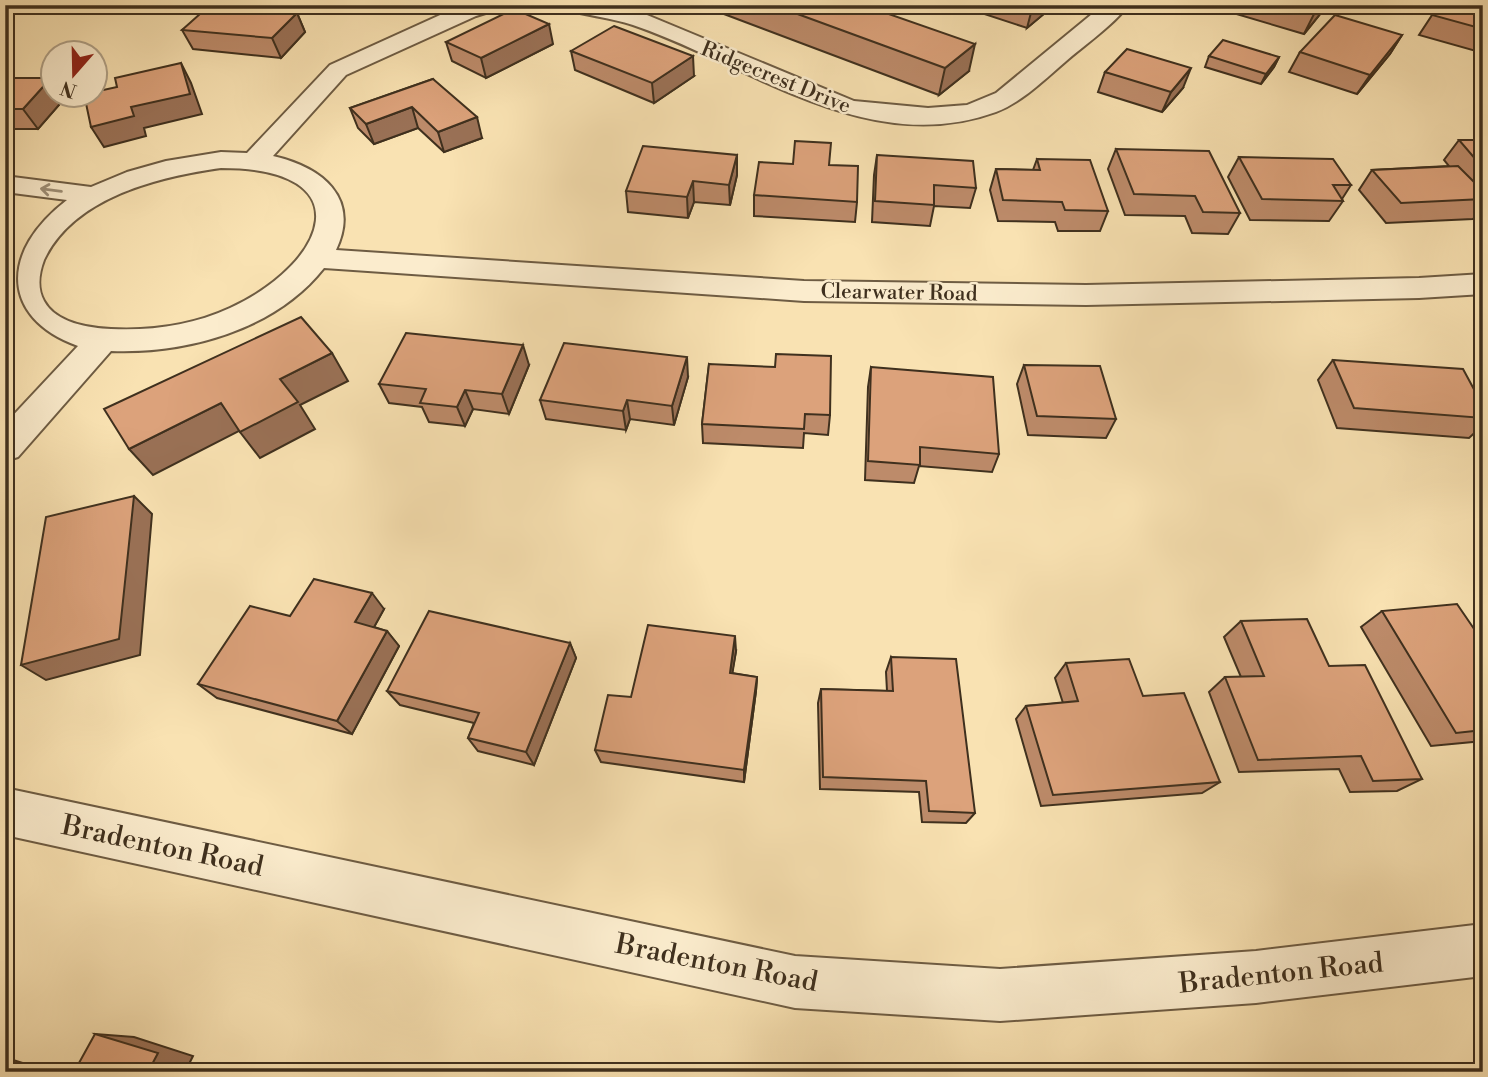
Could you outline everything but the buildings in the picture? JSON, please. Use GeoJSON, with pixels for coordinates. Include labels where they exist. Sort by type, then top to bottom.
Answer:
{"type":"FeatureCollection","features":[{"type":"Feature","properties":{"kind":"street"},"geometry":{"type":"LineString","coordinates":[[254,161],[338,70],[487,5]]}},
{"type":"Feature","properties":{"kind":"street","name":"Ridgecrest Drive"},"geometry":{"type":"LineString","coordinates":[[573,5],[639,20],[847,107],[872,113],[917,115],[965,112],[1004,99],[1117,5]]}},
{"type":"Feature","properties":{"kind":"street"},"geometry":{"type":"LineString","coordinates":[[221,160],[254,161],[300,173],[320,189],[326,198],[332,220],[325,245],[317,258],[284,290],[235,317],[169,337],[135,341],[103,340],[57,328],[36,313],[30,304],[17,261],[58,222],[96,196],[130,180],[166,168],[221,160]]}},
{"type":"Feature","properties":{"kind":"street"},"geometry":{"type":"LineString","coordinates":[[5,184],[96,196]]}},
{"type":"Feature","properties":{"kind":"street","name":"Clearwater Road"},"geometry":{"type":"LineString","coordinates":[[317,258],[804,291],[1086,295],[1419,288],[1483,284]]}},
{"type":"Feature","properties":{"kind":"street"},"geometry":{"type":"LineString","coordinates":[[5,447],[103,340]]}},
{"type":"Feature","properties":{"kind":"street","name":"Bradenton Road"},"geometry":{"type":"LineString","coordinates":[[5,811],[795,982],[1000,995],[1256,977],[1483,950]]}}]}
